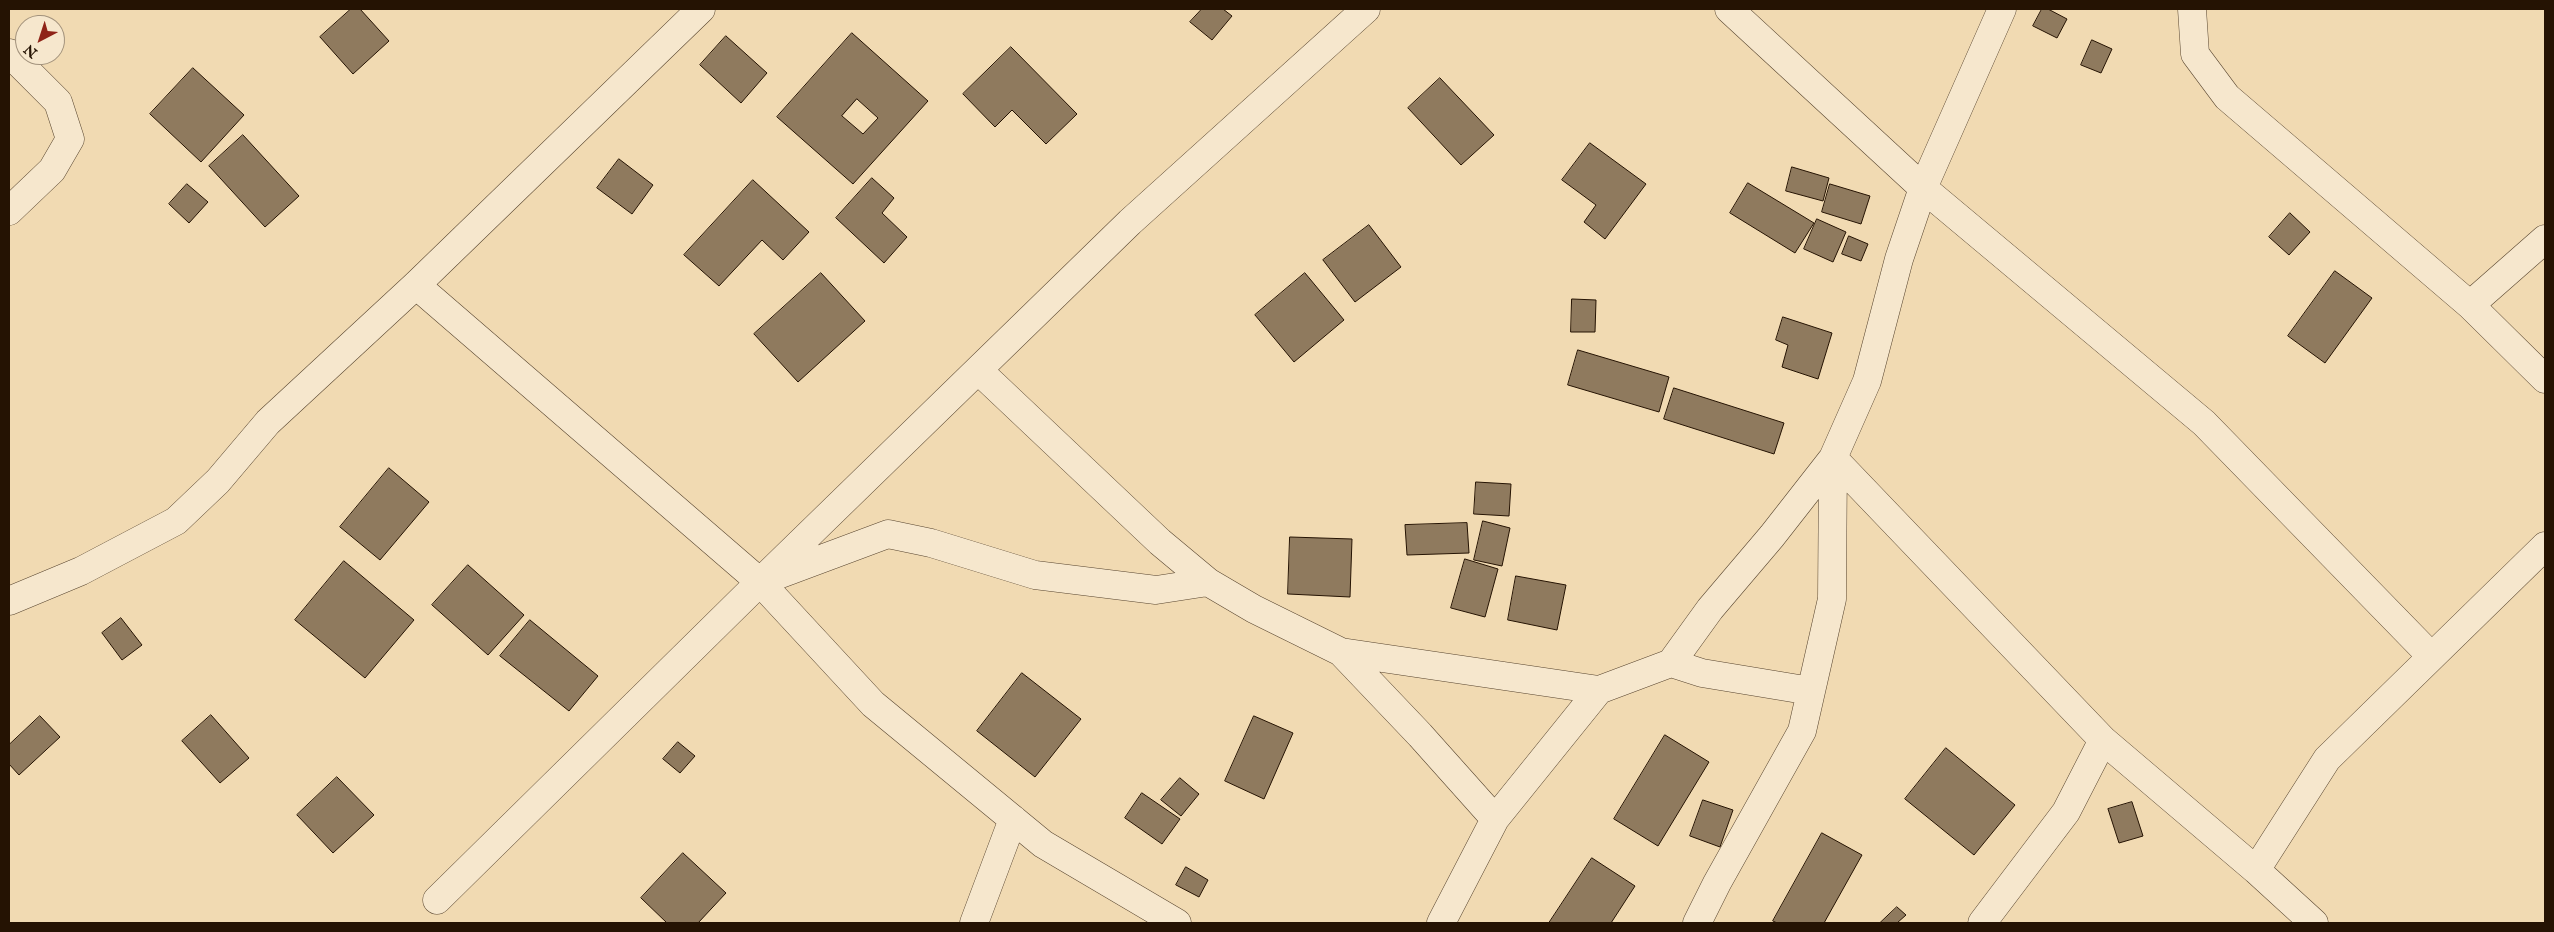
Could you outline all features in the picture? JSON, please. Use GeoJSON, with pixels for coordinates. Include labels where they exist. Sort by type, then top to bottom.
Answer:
{"type":"FeatureCollection","features":[{"type":"Feature","properties":{"kind":"street"},"geometry":{"type":"LineString","coordinates":[[437,900],[1130,222],[1366,9]]}},
{"type":"Feature","properties":{"kind":"street"},"geometry":{"type":"LineString","coordinates":[[1729,9],[1923,188],[2204,423],[2431,656]]}},
{"type":"Feature","properties":{"kind":"street"},"geometry":{"type":"LineString","coordinates":[[978,370],[1160,542],[1208,582],[1254,609],[1340,652],[1599,690],[1671,663],[1710,609],[1772,536],[1833,458],[1868,381],[1899,259],[1923,188],[2002,9]]}},
{"type":"Feature","properties":{"kind":"street"},"geometry":{"type":"LineString","coordinates":[[2192,9],[2195,54],[2227,97],[2470,305],[2545,379]]}},
{"type":"Feature","properties":{"kind":"street"},"geometry":{"type":"LineString","coordinates":[[9,602],[81,571],[176,520],[218,481],[268,422],[416,285],[689,13]]}},
{"type":"Feature","properties":{"kind":"street"},"geometry":{"type":"LineString","coordinates":[[9,53],[58,102],[70,139],[52,170],[9,211]]}},
{"type":"Feature","properties":{"kind":"street"},"geometry":{"type":"LineString","coordinates":[[2470,305],[2545,239]]}},
{"type":"Feature","properties":{"kind":"street"},"geometry":{"type":"LineString","coordinates":[[416,285],[760,582],[873,704],[1043,844],[1177,923]]}},
{"type":"Feature","properties":{"kind":"street"},"geometry":{"type":"LineString","coordinates":[[1697,923],[1717,883],[1802,731],[1832,599],[1833,458]]}},
{"type":"Feature","properties":{"kind":"street"},"geometry":{"type":"LineString","coordinates":[[1833,458],[2103,740],[2256,870],[2314,923]]}},
{"type":"Feature","properties":{"kind":"street"},"geometry":{"type":"LineString","coordinates":[[760,582],[888,534],[932,543],[1035,576],[1156,590],[1208,582]]}},
{"type":"Feature","properties":{"kind":"street"},"geometry":{"type":"LineString","coordinates":[[2256,870],[2327,759],[2545,546]]}},
{"type":"Feature","properties":{"kind":"street"},"geometry":{"type":"LineString","coordinates":[[1340,652],[1420,735],[1495,819]]}},
{"type":"Feature","properties":{"kind":"street"},"geometry":{"type":"LineString","coordinates":[[1671,663],[1702,673],[1811,691]]}},
{"type":"Feature","properties":{"kind":"street"},"geometry":{"type":"LineString","coordinates":[[1441,923],[1495,819],[1599,690]]}},
{"type":"Feature","properties":{"kind":"street"},"geometry":{"type":"LineString","coordinates":[[1982,923],[2066,812],[2103,740]]}},
{"type":"Feature","properties":{"kind":"street"},"geometry":{"type":"LineString","coordinates":[[974,923],[1012,819]]}},
{"type":"Feature","properties":{"kind":"building"},"geometry":{"type":"Polygon","coordinates":[[[351,9],[360,9],[389,41],[353,74],[320,37],[351,9]]]}},
{"type":"Feature","properties":{"kind":"building"},"geometry":{"type":"Polygon","coordinates":[[[1202,9],[1223,9],[1232,16],[1212,40],[1190,22],[1202,9]]]}},
{"type":"Feature","properties":{"kind":"building"},"geometry":{"type":"Polygon","coordinates":[[[2042,9],[2048,9],[2067,19],[2057,38],[2033,26],[2042,9]]]}},
{"type":"Feature","properties":{"kind":"building"},"geometry":{"type":"Polygon","coordinates":[[[852,33],[928,101],[853,184],[777,117],[852,33]],[[857,99],[842,116],[863,134],[878,118],[857,99]]]}},
{"type":"Feature","properties":{"kind":"building"},"geometry":{"type":"Polygon","coordinates":[[[726,36],[767,73],[741,103],[700,65],[726,36]]]}},
{"type":"Feature","properties":{"kind":"building"},"geometry":{"type":"Polygon","coordinates":[[[2092,40],[2112,49],[2101,73],[2081,65],[2092,40]]]}},
{"type":"Feature","properties":{"kind":"building"},"geometry":{"type":"Polygon","coordinates":[[[1011,47],[1077,114],[1046,144],[1012,110],[995,127],[963,94],[1011,47]]]}},
{"type":"Feature","properties":{"kind":"building"},"geometry":{"type":"Polygon","coordinates":[[[193,68],[244,115],[201,162],[150,114],[193,68]]]}},
{"type":"Feature","properties":{"kind":"building"},"geometry":{"type":"Polygon","coordinates":[[[1440,78],[1494,135],[1461,165],[1408,108],[1440,78]]]}},
{"type":"Feature","properties":{"kind":"building"},"geometry":{"type":"Polygon","coordinates":[[[243,135],[299,196],[265,227],[209,166],[243,135]]]}},
{"type":"Feature","properties":{"kind":"building"},"geometry":{"type":"Polygon","coordinates":[[[1590,143],[1646,184],[1605,239],[1584,222],[1596,205],[1562,180],[1590,143]]]}},
{"type":"Feature","properties":{"kind":"building"},"geometry":{"type":"Polygon","coordinates":[[[619,159],[653,185],[632,214],[597,188],[619,159]]]}},
{"type":"Feature","properties":{"kind":"building"},"geometry":{"type":"Polygon","coordinates":[[[1792,167],[1829,178],[1823,201],[1786,191],[1792,167]]]}},
{"type":"Feature","properties":{"kind":"building"},"geometry":{"type":"Polygon","coordinates":[[[872,178],[894,198],[882,213],[907,237],[884,263],[836,218],[872,178]]]}},
{"type":"Feature","properties":{"kind":"building"},"geometry":{"type":"Polygon","coordinates":[[[753,180],[809,232],[783,260],[762,240],[719,286],[684,255],[753,180]]]}},
{"type":"Feature","properties":{"kind":"building"},"geometry":{"type":"Polygon","coordinates":[[[1748,183],[1814,223],[1795,253],[1730,213],[1748,183]]]}},
{"type":"Feature","properties":{"kind":"building"},"geometry":{"type":"Polygon","coordinates":[[[187,184],[208,202],[189,223],[169,204],[187,184]]]}},
{"type":"Feature","properties":{"kind":"building"},"geometry":{"type":"Polygon","coordinates":[[[1830,184],[1870,196],[1861,224],[1822,212],[1830,184]]]}},
{"type":"Feature","properties":{"kind":"building"},"geometry":{"type":"Polygon","coordinates":[[[2290,213],[2310,232],[2289,255],[2269,237],[2290,213]]]}},
{"type":"Feature","properties":{"kind":"building"},"geometry":{"type":"Polygon","coordinates":[[[1817,219],[1846,232],[1833,262],[1804,249],[1817,219]]]}},
{"type":"Feature","properties":{"kind":"building"},"geometry":{"type":"Polygon","coordinates":[[[1369,225],[1401,267],[1355,302],[1323,260],[1369,225]]]}},
{"type":"Feature","properties":{"kind":"building"},"geometry":{"type":"Polygon","coordinates":[[[1849,236],[1868,244],[1861,261],[1842,254],[1849,236]]]}},
{"type":"Feature","properties":{"kind":"building"},"geometry":{"type":"Polygon","coordinates":[[[2335,271],[2372,298],[2325,363],[2288,336],[2335,271]]]}},
{"type":"Feature","properties":{"kind":"building"},"geometry":{"type":"Polygon","coordinates":[[[821,273],[865,321],[798,382],[754,334],[821,273]]]}},
{"type":"Feature","properties":{"kind":"building"},"geometry":{"type":"Polygon","coordinates":[[[1305,273],[1344,320],[1294,362],[1255,315],[1305,273]]]}},
{"type":"Feature","properties":{"kind":"building"},"geometry":{"type":"Polygon","coordinates":[[[1572,299],[1596,300],[1595,332],[1571,332],[1572,299]]]}},
{"type":"Feature","properties":{"kind":"building"},"geometry":{"type":"Polygon","coordinates":[[[1783,317],[1832,333],[1818,379],[1782,367],[1788,345],[1776,340],[1783,317]]]}},
{"type":"Feature","properties":{"kind":"building"},"geometry":{"type":"Polygon","coordinates":[[[1578,350],[1669,377],[1659,412],[1568,385],[1578,350]]]}},
{"type":"Feature","properties":{"kind":"building"},"geometry":{"type":"Polygon","coordinates":[[[1674,388],[1784,423],[1774,454],[1664,419],[1674,388]]]}},
{"type":"Feature","properties":{"kind":"building"},"geometry":{"type":"Polygon","coordinates":[[[389,468],[429,502],[380,560],[340,527],[389,468]]]}},
{"type":"Feature","properties":{"kind":"building"},"geometry":{"type":"Polygon","coordinates":[[[1476,482],[1511,484],[1509,516],[1474,514],[1476,482]]]}},
{"type":"Feature","properties":{"kind":"building"},"geometry":{"type":"Polygon","coordinates":[[[1483,521],[1510,528],[1502,566],[1474,560],[1483,521]]]}},
{"type":"Feature","properties":{"kind":"building"},"geometry":{"type":"Polygon","coordinates":[[[1467,523],[1469,553],[1407,555],[1405,525],[1467,523]]]}},
{"type":"Feature","properties":{"kind":"building"},"geometry":{"type":"Polygon","coordinates":[[[1290,537],[1352,539],[1350,597],[1288,594],[1290,537]]]}},
{"type":"Feature","properties":{"kind":"building"},"geometry":{"type":"Polygon","coordinates":[[[1465,559],[1498,569],[1485,617],[1451,608],[1465,559]]]}},
{"type":"Feature","properties":{"kind":"building"},"geometry":{"type":"Polygon","coordinates":[[[344,561],[414,620],[365,678],[295,620],[344,561]]]}},
{"type":"Feature","properties":{"kind":"building"},"geometry":{"type":"Polygon","coordinates":[[[468,565],[524,615],[488,655],[432,605],[468,565]]]}},
{"type":"Feature","properties":{"kind":"building"},"geometry":{"type":"Polygon","coordinates":[[[1516,576],[1566,585],[1557,630],[1508,620],[1516,576]]]}},
{"type":"Feature","properties":{"kind":"building"},"geometry":{"type":"Polygon","coordinates":[[[121,618],[142,645],[122,660],[102,633],[121,618]]]}},
{"type":"Feature","properties":{"kind":"building"},"geometry":{"type":"Polygon","coordinates":[[[530,620],[598,676],[569,711],[500,656],[530,620]]]}},
{"type":"Feature","properties":{"kind":"building"},"geometry":{"type":"Polygon","coordinates":[[[1022,673],[1081,719],[1035,777],[977,731],[1022,673]]]}},
{"type":"Feature","properties":{"kind":"building"},"geometry":{"type":"Polygon","coordinates":[[[211,715],[249,758],[220,783],[182,741],[211,715]]]}},
{"type":"Feature","properties":{"kind":"building"},"geometry":{"type":"Polygon","coordinates":[[[40,716],[60,737],[19,775],[9,764],[9,745],[40,716]]]}},
{"type":"Feature","properties":{"kind":"building"},"geometry":{"type":"Polygon","coordinates":[[[1254,716],[1293,733],[1264,799],[1225,781],[1254,716]]]}},
{"type":"Feature","properties":{"kind":"building"},"geometry":{"type":"Polygon","coordinates":[[[1665,735],[1709,762],[1658,846],[1614,819],[1665,735]]]}},
{"type":"Feature","properties":{"kind":"building"},"geometry":{"type":"Polygon","coordinates":[[[678,742],[695,756],[680,773],[663,759],[678,742]]]}},
{"type":"Feature","properties":{"kind":"building"},"geometry":{"type":"Polygon","coordinates":[[[1946,748],[2015,805],[1974,855],[1905,799],[1946,748]]]}},
{"type":"Feature","properties":{"kind":"building"},"geometry":{"type":"Polygon","coordinates":[[[337,777],[374,815],[333,853],[297,815],[337,777]]]}},
{"type":"Feature","properties":{"kind":"building"},"geometry":{"type":"Polygon","coordinates":[[[1180,778],[1199,794],[1181,816],[1161,800],[1180,778]]]}},
{"type":"Feature","properties":{"kind":"building"},"geometry":{"type":"Polygon","coordinates":[[[1142,793],[1180,819],[1162,844],[1125,818],[1142,793]]]}},
{"type":"Feature","properties":{"kind":"building"},"geometry":{"type":"Polygon","coordinates":[[[1703,800],[1733,810],[1720,847],[1690,836],[1703,800]]]}},
{"type":"Feature","properties":{"kind":"building"},"geometry":{"type":"Polygon","coordinates":[[[2132,802],[2143,836],[2119,843],[2108,809],[2132,802]]]}},
{"type":"Feature","properties":{"kind":"building"},"geometry":{"type":"Polygon","coordinates":[[[1822,833],[1862,855],[1824,923],[1777,923],[1773,921],[1822,833]]]}},
{"type":"Feature","properties":{"kind":"building"},"geometry":{"type":"Polygon","coordinates":[[[683,853],[726,893],[698,923],[667,923],[641,898],[683,853]]]}},
{"type":"Feature","properties":{"kind":"building"},"geometry":{"type":"Polygon","coordinates":[[[1592,858],[1635,886],[1611,923],[1549,923],[1592,858]]]}},
{"type":"Feature","properties":{"kind":"building"},"geometry":{"type":"Polygon","coordinates":[[[1186,867],[1208,880],[1199,897],[1176,885],[1186,867]]]}},
{"type":"Feature","properties":{"kind":"building"},"geometry":{"type":"Polygon","coordinates":[[[1897,907],[1906,915],[1897,923],[1880,923],[1897,907]]]}}]}
